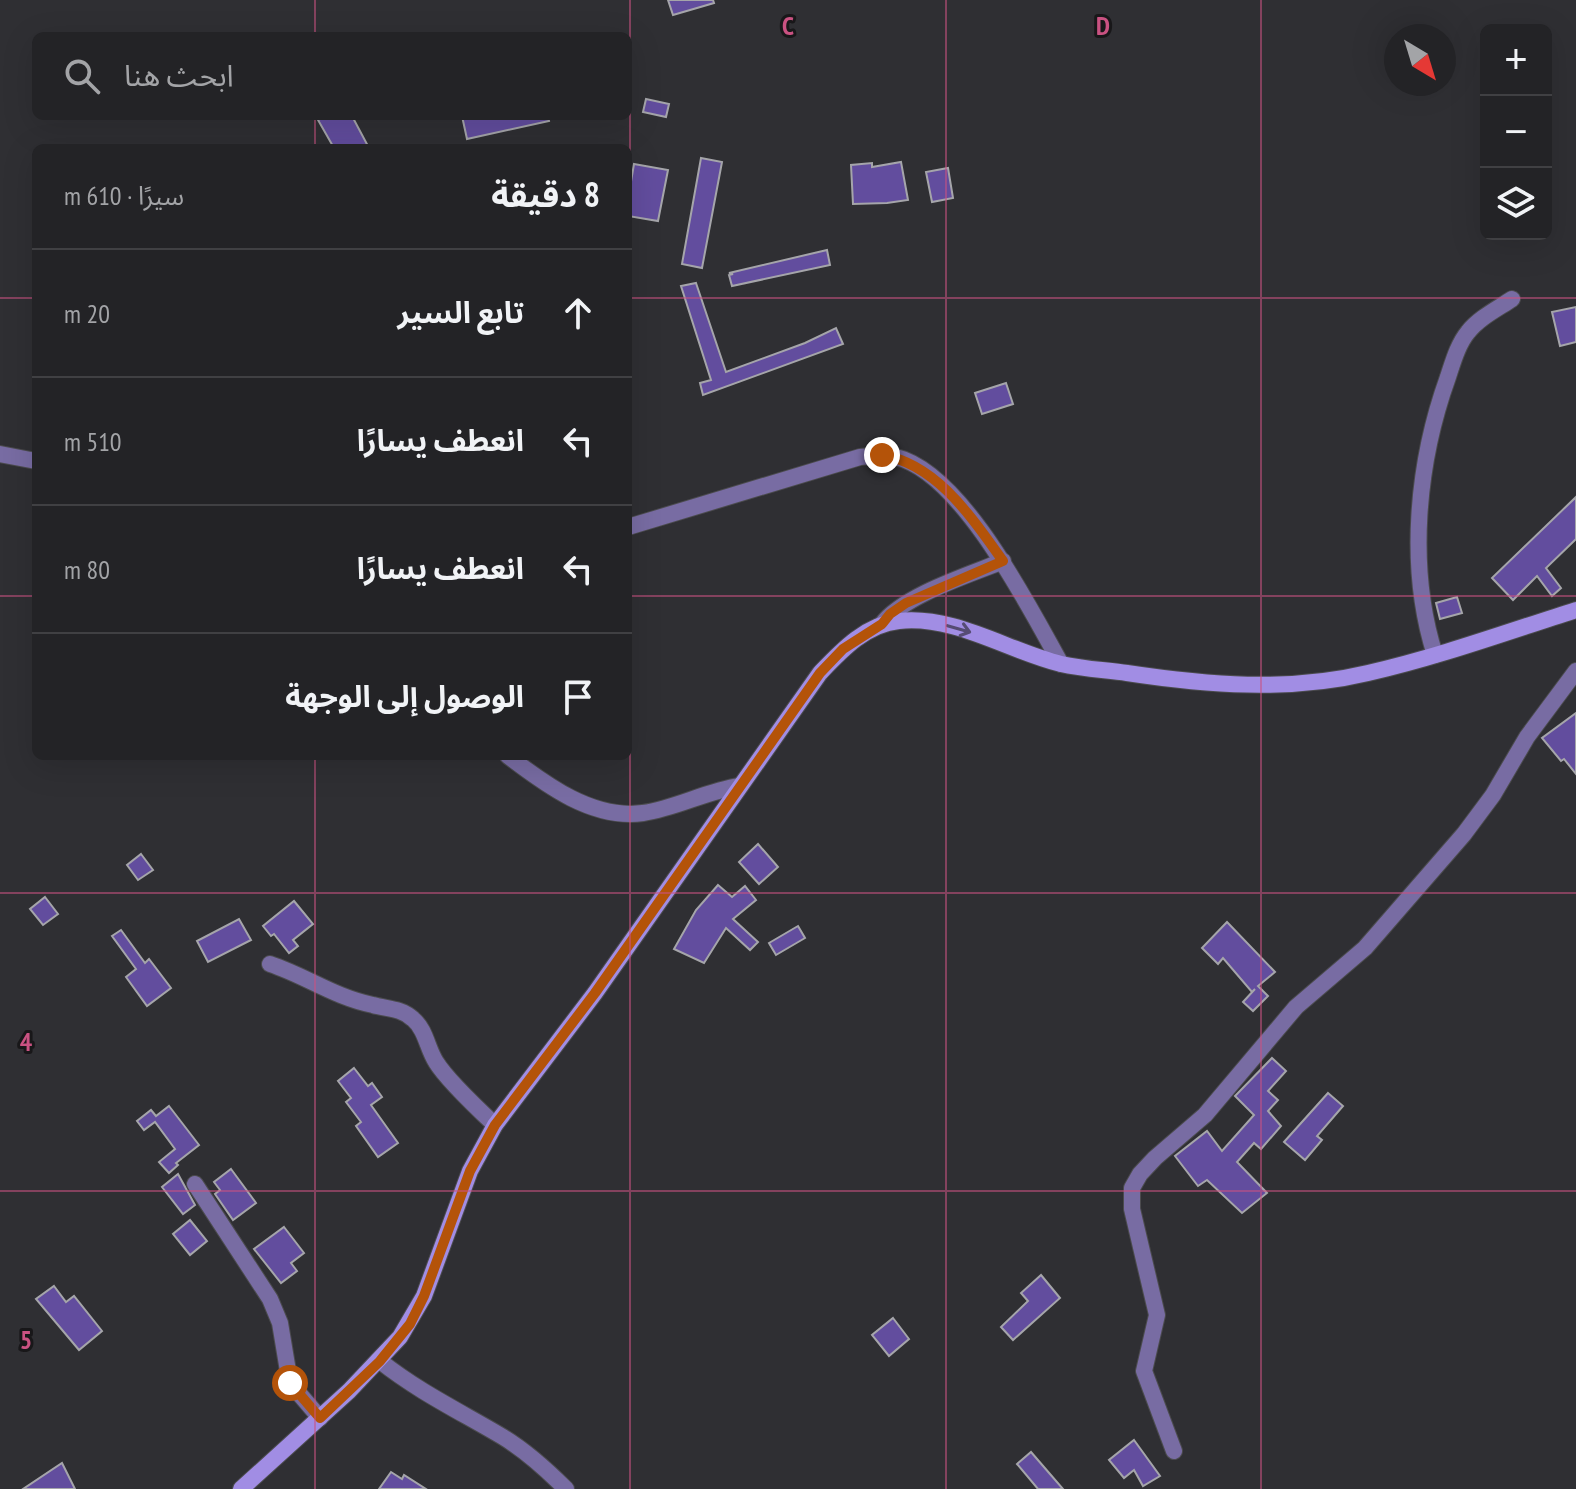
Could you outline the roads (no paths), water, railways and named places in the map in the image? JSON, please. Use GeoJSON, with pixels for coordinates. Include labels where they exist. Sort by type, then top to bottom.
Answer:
{"type":"FeatureCollection","features":[{"type":"Feature","properties":{"kind":"street"},"geometry":{"type":"LineString","coordinates":[[1435,655],[1422,608],[1420,568],[1420,527],[1430,433],[1466,333],[1512,299]]}},
{"type":"Feature","properties":{"kind":"street"},"geometry":{"type":"LineString","coordinates":[[0,454],[32,460]]}},
{"type":"Feature","properties":{"kind":"street"},"geometry":{"type":"LineString","coordinates":[[632,526],[860,457],[899,457],[926,471],[956,502],[1003,561],[1061,664]]}},
{"type":"Feature","properties":{"kind":"street"},"geometry":{"type":"LineString","coordinates":[[241,1489],[380,1361],[410,1324],[470,1171],[495,1125],[595,993],[820,673],[843,649],[882,624],[906,603],[1003,561]]}},
{"type":"Feature","properties":{"kind":"street"},"geometry":{"type":"LineString","coordinates":[[882,624],[899,620],[935,623],[1061,664],[1173,680],[1236,684],[1306,683],[1365,674],[1576,610]]}},
{"type":"Feature","properties":{"kind":"street"},"geometry":{"type":"LineString","coordinates":[[1174,1451],[1144,1371],[1157,1315],[1132,1209],[1132,1188],[1155,1158],[1205,1115],[1296,1007],[1365,948],[1455,845],[1493,795],[1527,737],[1576,671]]}},
{"type":"Feature","properties":{"kind":"street"},"geometry":{"type":"LineString","coordinates":[[513,760],[545,784],[581,803],[612,813],[642,813],[679,804],[710,791],[740,786]]}},
{"type":"Feature","properties":{"kind":"street"},"geometry":{"type":"LineString","coordinates":[[270,964],[291,971],[329,992],[374,1006],[400,1010],[414,1019],[437,1064],[495,1125]]}},
{"type":"Feature","properties":{"kind":"street"},"geometry":{"type":"LineString","coordinates":[[195,1184],[270,1299],[280,1323],[290,1383],[320,1418]]}},
{"type":"Feature","properties":{"kind":"street"},"geometry":{"type":"LineString","coordinates":[[380,1361],[429,1397],[505,1438],[566,1489]]}}]}
